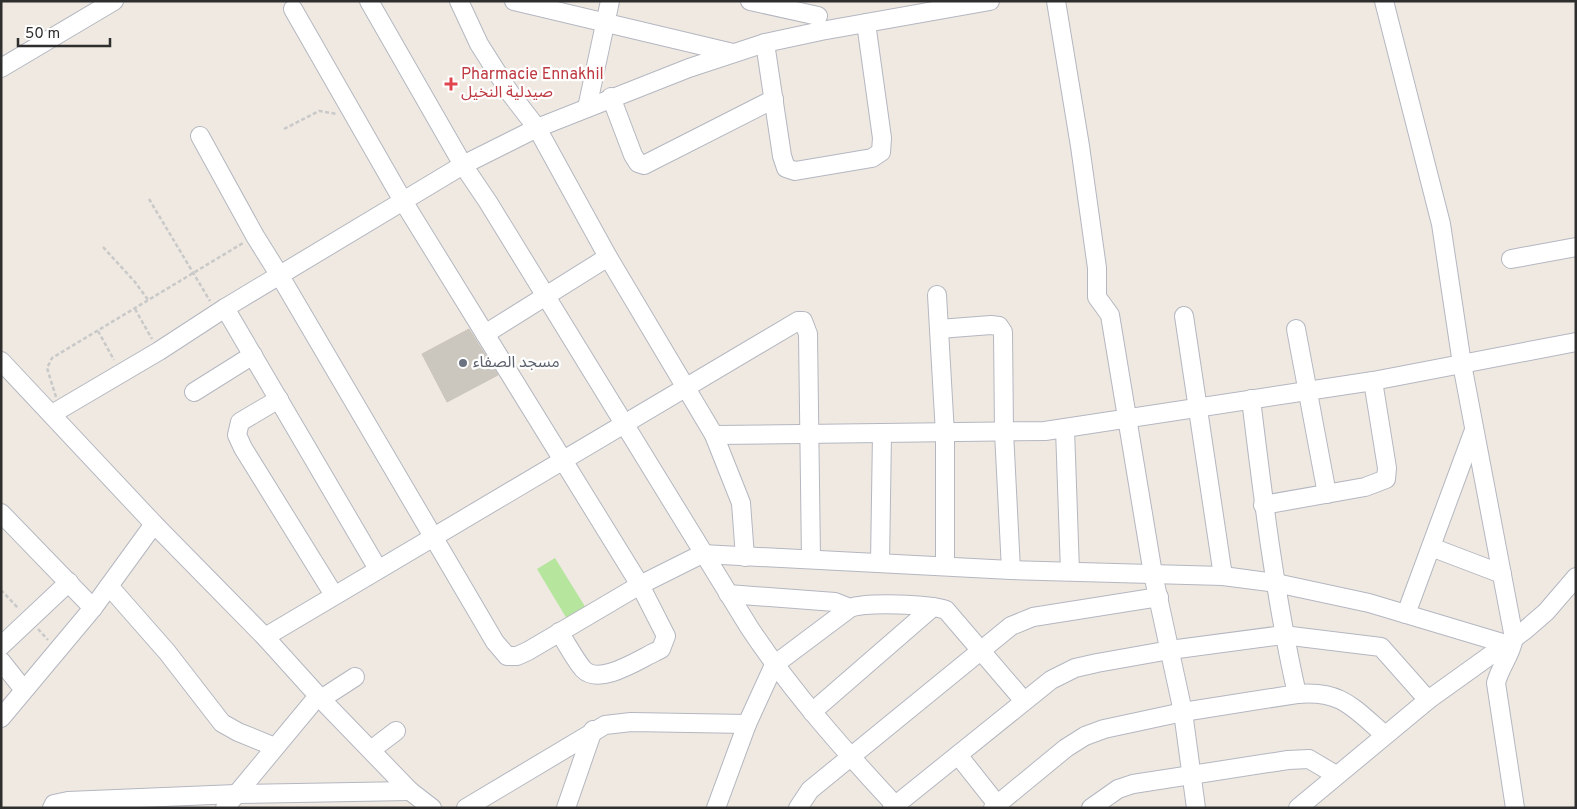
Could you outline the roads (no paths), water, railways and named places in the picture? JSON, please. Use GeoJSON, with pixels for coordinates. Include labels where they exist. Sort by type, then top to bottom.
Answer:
{"type":"FeatureCollection","features":[{"type":"Feature","properties":{"kind":"street"},"geometry":{"type":"LineString","coordinates":[[1,68],[114,1]]}},
{"type":"Feature","properties":{"kind":"street"},"geometry":{"type":"LineString","coordinates":[[369,1],[463,165],[546,295],[702,554],[774,665],[851,758],[894,806],[1051,680],[1075,668],[1170,650],[1284,635],[1381,647],[1428,700]]}},
{"type":"Feature","properties":{"kind":"street"},"geometry":{"type":"LineString","coordinates":[[459,1],[479,44],[510,93],[537,128],[608,257],[714,435],[741,503],[745,556]]}},
{"type":"Feature","properties":{"kind":"street"},"geometry":{"type":"LineString","coordinates":[[514,1],[733,53]]}},
{"type":"Feature","properties":{"kind":"street"},"geometry":{"type":"LineString","coordinates":[[587,108],[610,1]]}},
{"type":"Feature","properties":{"kind":"street"},"geometry":{"type":"LineString","coordinates":[[750,1],[818,16],[866,23],[949,5],[990,1]]}},
{"type":"Feature","properties":{"kind":"street"},"geometry":{"type":"LineString","coordinates":[[1056,1],[1080,146],[1097,268],[1097,297],[1110,315],[1153,574],[1183,712],[1196,808]]}},
{"type":"Feature","properties":{"kind":"street"},"geometry":{"type":"LineString","coordinates":[[1384,1],[1441,224],[1462,364],[1502,574],[1512,650],[1500,668],[1496,683],[1515,808]]}},
{"type":"Feature","properties":{"kind":"street"},"geometry":{"type":"LineString","coordinates":[[293,9],[403,201],[640,585],[666,636],[661,649],[608,674],[596,676],[584,670],[559,632]]}},
{"type":"Feature","properties":{"kind":"street"},"geometry":{"type":"LineString","coordinates":[[57,412],[463,165],[537,128],[611,98],[765,43],[818,16]]}},
{"type":"Feature","properties":{"kind":"street"},"geometry":{"type":"LineString","coordinates":[[765,43],[783,164],[788,170],[795,171],[877,156],[882,148],[882,138],[866,23]]}},
{"type":"Feature","properties":{"kind":"street"},"geometry":{"type":"LineString","coordinates":[[611,98],[633,156],[638,163],[644,165],[774,99]]}},
{"type":"Feature","properties":{"kind":"street"},"geometry":{"type":"LineString","coordinates":[[200,136],[255,236],[432,537],[504,654],[517,656],[640,585],[702,554],[1011,570],[1223,576],[1276,583],[1369,603],[1510,641]]}},
{"type":"Feature","properties":{"kind":"street"},"geometry":{"type":"LineString","coordinates":[[1511,259],[1576,247]]}},
{"type":"Feature","properties":{"kind":"street"},"geometry":{"type":"LineString","coordinates":[[485,334],[608,257]]}},
{"type":"Feature","properties":{"kind":"street"},"geometry":{"type":"LineString","coordinates":[[937,295],[945,434],[945,566]]}},
{"type":"Feature","properties":{"kind":"street"},"geometry":{"type":"LineString","coordinates":[[221,311],[253,355],[378,569]]}},
{"type":"Feature","properties":{"kind":"street"},"geometry":{"type":"LineString","coordinates":[[1184,316],[1223,576]]}},
{"type":"Feature","properties":{"kind":"street"},"geometry":{"type":"LineString","coordinates":[[264,637],[789,325],[801,320],[805,324],[808,334],[812,559]]}},
{"type":"Feature","properties":{"kind":"street"},"geometry":{"type":"LineString","coordinates":[[939,329],[991,324],[1002,329],[1005,338],[1004,432],[1011,570]]}},
{"type":"Feature","properties":{"kind":"street"},"geometry":{"type":"LineString","coordinates":[[1296,329],[1327,494]]}},
{"type":"Feature","properties":{"kind":"street"},"geometry":{"type":"LineString","coordinates":[[714,435],[945,434],[1065,429],[1373,381],[1576,342]]}},
{"type":"Feature","properties":{"kind":"street"},"geometry":{"type":"LineString","coordinates":[[194,392],[253,355]]}},
{"type":"Feature","properties":{"kind":"street"},"geometry":{"type":"LineString","coordinates":[[1,361],[57,412],[154,524],[410,790],[432,808]]}},
{"type":"Feature","properties":{"kind":"street"},"geometry":{"type":"LineString","coordinates":[[1263,505],[1370,486],[1386,479],[1387,468],[1373,381]]}},
{"type":"Feature","properties":{"kind":"street"},"geometry":{"type":"LineString","coordinates":[[279,398],[240,422],[237,435],[243,448],[334,595]]}},
{"type":"Feature","properties":{"kind":"street"},"geometry":{"type":"LineString","coordinates":[[1251,399],[1263,505],[1284,635],[1297,694]]}},
{"type":"Feature","properties":{"kind":"street"},"geometry":{"type":"LineString","coordinates":[[1065,429],[1070,571]]}},
{"type":"Feature","properties":{"kind":"street"},"geometry":{"type":"LineString","coordinates":[[1406,614],[1474,429]]}},
{"type":"Feature","properties":{"kind":"street"},"geometry":{"type":"LineString","coordinates":[[880,563],[882,434]]}},
{"type":"Feature","properties":{"kind":"street"},"geometry":{"type":"LineString","coordinates":[[2,515],[93,608]]}},
{"type":"Feature","properties":{"kind":"street"},"geometry":{"type":"LineString","coordinates":[[1,718],[93,608],[154,524]]}},
{"type":"Feature","properties":{"kind":"street"},"geometry":{"type":"LineString","coordinates":[[1431,547],[1502,574]]}},
{"type":"Feature","properties":{"kind":"street"},"geometry":{"type":"LineString","coordinates":[[1298,808],[1428,700],[1510,641],[1546,612],[1576,577]]}},
{"type":"Feature","properties":{"kind":"street"},"geometry":{"type":"LineString","coordinates":[[1,646],[69,582]]}},
{"type":"Feature","properties":{"kind":"street"},"geometry":{"type":"LineString","coordinates":[[109,586],[167,652],[222,723],[238,732],[276,747]]}},
{"type":"Feature","properties":{"kind":"street"},"geometry":{"type":"LineString","coordinates":[[728,594],[835,602],[850,608]]}},
{"type":"Feature","properties":{"kind":"street"},"geometry":{"type":"LineString","coordinates":[[798,808],[805,796],[1011,626],[1033,617],[1158,597]]}},
{"type":"Feature","properties":{"kind":"street"},"geometry":{"type":"LineString","coordinates":[[716,808],[747,724],[774,665],[850,608],[863,605],[933,607],[951,614],[1024,701]]}},
{"type":"Feature","properties":{"kind":"street"},"geometry":{"type":"LineString","coordinates":[[812,712],[933,607]]}},
{"type":"Feature","properties":{"kind":"street"},"geometry":{"type":"LineString","coordinates":[[1,661],[24,690]]}},
{"type":"Feature","properties":{"kind":"street"},"geometry":{"type":"LineString","coordinates":[[225,808],[320,698],[355,677]]}},
{"type":"Feature","properties":{"kind":"street"},"geometry":{"type":"LineString","coordinates":[[958,755],[996,807],[1066,748],[1085,736],[1104,729],[1183,712],[1297,694],[1332,695],[1350,705],[1384,735]]}},
{"type":"Feature","properties":{"kind":"street"},"geometry":{"type":"LineString","coordinates":[[466,808],[593,730],[618,722],[747,724]]}},
{"type":"Feature","properties":{"kind":"street"},"geometry":{"type":"LineString","coordinates":[[566,808],[593,730]]}},
{"type":"Feature","properties":{"kind":"street"},"geometry":{"type":"LineString","coordinates":[[371,750],[396,731]]}},
{"type":"Feature","properties":{"kind":"street"},"geometry":{"type":"LineString","coordinates":[[1091,808],[1118,789],[1133,784],[1302,758],[1316,761],[1336,775]]}},
{"type":"Feature","properties":{"kind":"street"},"geometry":{"type":"LineString","coordinates":[[52,808],[60,802],[68,801],[236,794],[410,790]]}},
{"type":"Feature","properties":{"kind":"place","name":"Pharmacie Ennakhil صيدلية النخيل"},"geometry":{"type":"Point","coordinates":[451,84]}},
{"type":"Feature","properties":{"kind":"place","name":"مسجد الصفاء"},"geometry":{"type":"Point","coordinates":[463,363]}}]}
